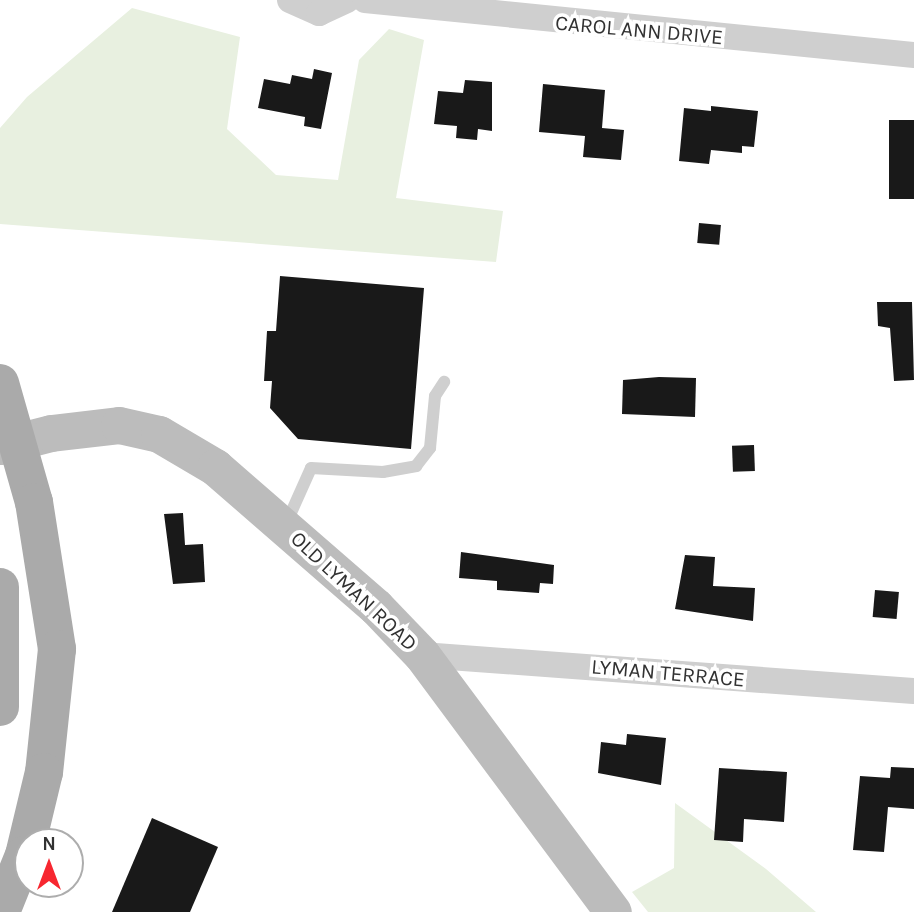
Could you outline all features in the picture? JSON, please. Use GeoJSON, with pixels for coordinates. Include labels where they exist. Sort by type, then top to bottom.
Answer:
{"type":"FeatureCollection","features":[{"type":"Feature","properties":{"kind":"main road"},"geometry":{"type":"LineString","coordinates":[[0,383],[10,444],[57,649],[44,772],[24,855],[1,912]]}},
{"type":"Feature","properties":{"kind":"main road","name":"OLD LYMAN ROAD"},"geometry":{"type":"LineString","coordinates":[[10,444],[96,426],[142,428],[215,467],[285,525],[422,655],[603,908]]}},
{"type":"Feature","properties":{"kind":"main road"},"geometry":{"type":"LineString","coordinates":[[0,587],[0,707]]}},
{"type":"Feature","properties":{"kind":"street"},"geometry":{"type":"LineString","coordinates":[[290,0],[318,12],[347,0]]}},
{"type":"Feature","properties":{"kind":"street","name":"CAROL ANN DRIVE"},"geometry":{"type":"LineString","coordinates":[[365,0],[914,55]]}},
{"type":"Feature","properties":{"kind":"street","name":"LYMAN TERRACE"},"geometry":{"type":"LineString","coordinates":[[422,655],[914,691]]}},
{"type":"Feature","properties":{"kind":"lane"},"geometry":{"type":"LineString","coordinates":[[285,525],[311,468],[383,472],[416,466],[430,448],[435,396],[444,382]]}},
{"type":"Feature","properties":{"kind":"green space"},"geometry":{"type":"Polygon","coordinates":[[[132,8],[240,37],[227,129],[276,175],[338,180],[359,60],[389,29],[424,40],[396,198],[503,211],[496,262],[0,224],[0,128],[27,97],[132,8]]]}},
{"type":"Feature","properties":{"kind":"green space"},"geometry":{"type":"Polygon","coordinates":[[[675,803],[766,869],[816,912],[648,912],[632,892],[674,868],[675,803]]]}},
{"type":"Feature","properties":{"kind":"building"},"geometry":{"type":"Polygon","coordinates":[[[314,69],[332,73],[321,129],[304,126],[305,117],[258,108],[264,79],[290,84],[292,75],[312,79],[314,69]]]}},
{"type":"Feature","properties":{"kind":"building"},"geometry":{"type":"Polygon","coordinates":[[[465,80],[492,82],[492,131],[478,129],[477,140],[456,138],[457,126],[434,124],[438,91],[463,93],[465,80]]]}},
{"type":"Feature","properties":{"kind":"building"},"geometry":{"type":"Polygon","coordinates":[[[543,84],[605,90],[602,128],[624,130],[621,160],[583,157],[585,136],[539,132],[543,84]]]}},
{"type":"Feature","properties":{"kind":"building"},"geometry":{"type":"Polygon","coordinates":[[[711,106],[758,111],[754,147],[742,146],[742,153],[711,150],[709,164],[679,161],[684,108],[711,111],[711,106]]]}},
{"type":"Feature","properties":{"kind":"building"},"geometry":{"type":"Polygon","coordinates":[[[889,120],[914,120],[914,199],[889,199],[889,120]]]}},
{"type":"Feature","properties":{"kind":"building"},"geometry":{"type":"Polygon","coordinates":[[[699,223],[721,225],[719,245],[697,243],[699,223]]]}},
{"type":"Feature","properties":{"kind":"building"},"geometry":{"type":"Polygon","coordinates":[[[280,276],[424,288],[411,449],[298,439],[270,408],[272,381],[264,381],[267,331],[276,331],[280,276]]]}},
{"type":"Feature","properties":{"kind":"building"},"geometry":{"type":"Polygon","coordinates":[[[877,302],[912,302],[914,380],[894,381],[890,328],[878,326],[877,302]]]}},
{"type":"Feature","properties":{"kind":"building"},"geometry":{"type":"Polygon","coordinates":[[[696,378],[695,417],[622,414],[623,380],[696,378]]]}},
{"type":"Feature","properties":{"kind":"building"},"geometry":{"type":"Polygon","coordinates":[[[754,445],[755,471],[733,472],[732,446],[754,445]]]}},
{"type":"Feature","properties":{"kind":"building"},"geometry":{"type":"Polygon","coordinates":[[[183,513],[185,545],[203,544],[205,582],[173,584],[164,514],[183,513]]]}},
{"type":"Feature","properties":{"kind":"building"},"geometry":{"type":"Polygon","coordinates":[[[461,552],[554,565],[553,584],[540,583],[539,593],[497,590],[497,581],[459,578],[461,552]]]}},
{"type":"Feature","properties":{"kind":"building"},"geometry":{"type":"Polygon","coordinates":[[[685,555],[715,557],[713,586],[755,588],[753,621],[675,609],[685,555]]]}},
{"type":"Feature","properties":{"kind":"building"},"geometry":{"type":"Polygon","coordinates":[[[875,590],[899,592],[897,619],[873,617],[875,590]]]}},
{"type":"Feature","properties":{"kind":"building"},"geometry":{"type":"Polygon","coordinates":[[[627,734],[666,738],[661,785],[598,773],[601,742],[626,745],[627,734]]]}},
{"type":"Feature","properties":{"kind":"building"},"geometry":{"type":"Polygon","coordinates":[[[891,767],[914,768],[914,809],[888,807],[884,852],[853,850],[860,776],[890,778],[891,767]]]}},
{"type":"Feature","properties":{"kind":"building"},"geometry":{"type":"Polygon","coordinates":[[[719,768],[787,772],[784,822],[744,819],[743,842],[714,840],[719,768]]]}},
{"type":"Feature","properties":{"kind":"building"},"geometry":{"type":"Polygon","coordinates":[[[152,818],[218,847],[190,912],[112,912],[152,818]]]}}]}
